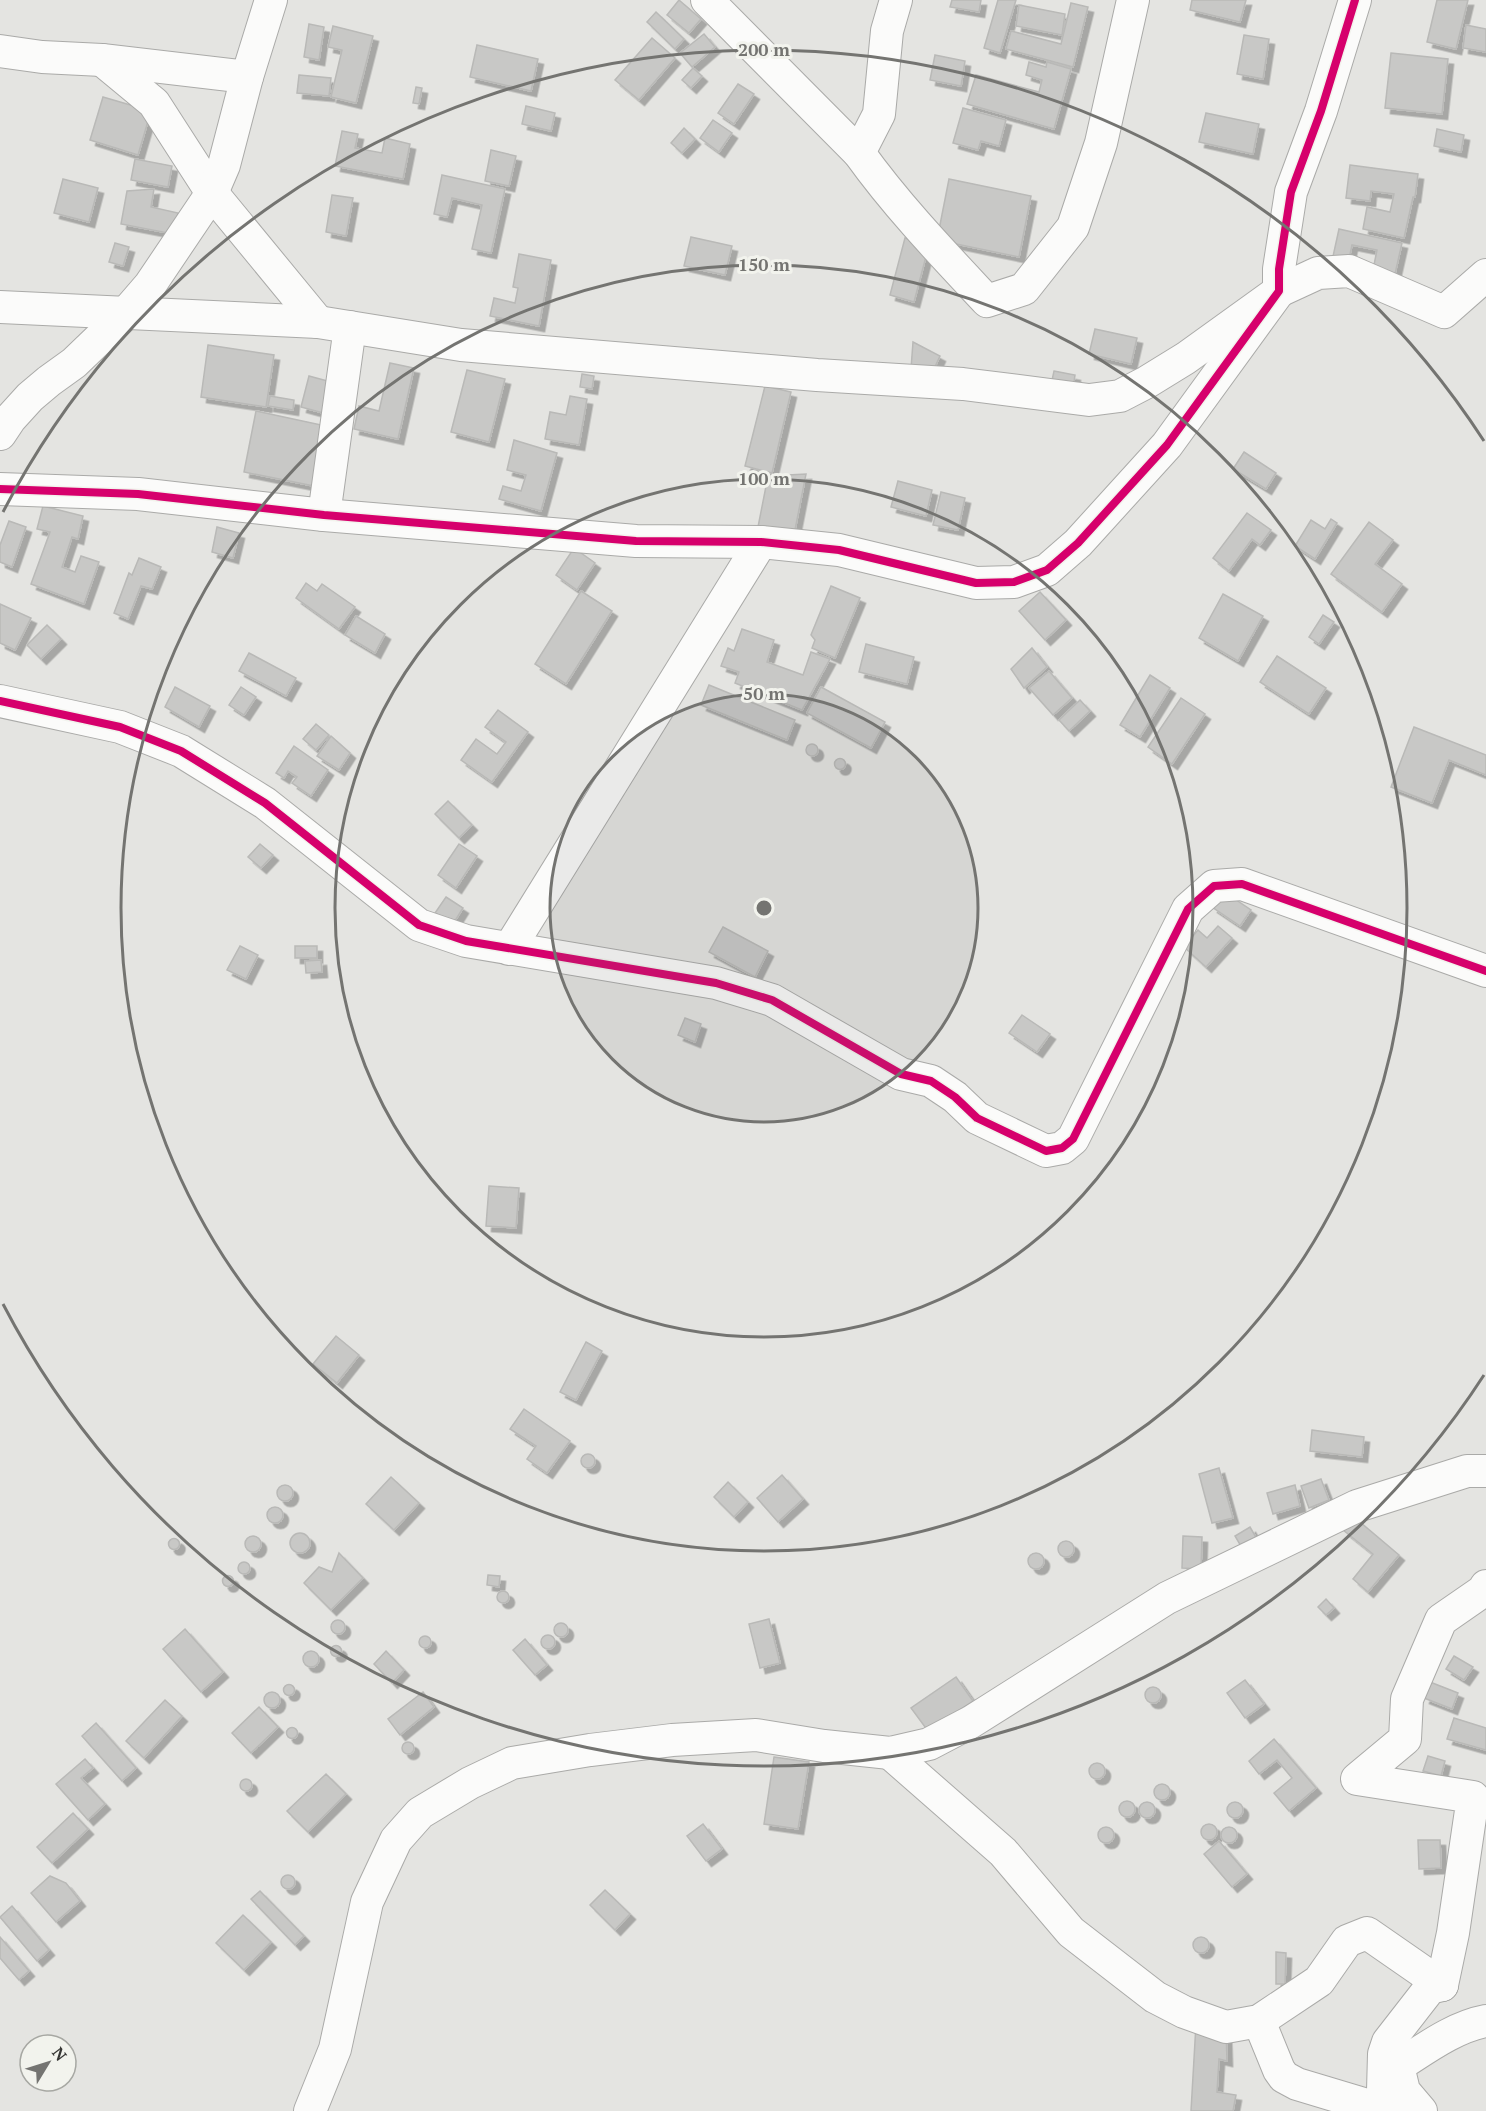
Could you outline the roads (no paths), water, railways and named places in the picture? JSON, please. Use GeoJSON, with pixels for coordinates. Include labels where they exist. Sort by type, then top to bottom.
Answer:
{"type":"FeatureCollection","features":[{"type":"Feature","properties":{"kind":"street"},"geometry":{"type":"LineString","coordinates":[[0,434],[30,397],[74,363],[150,285],[212,193],[224,165],[247,77],[271,0]]}},
{"type":"Feature","properties":{"kind":"street"},"geometry":{"type":"LineString","coordinates":[[707,0],[859,153],[906,212],[987,301],[1024,289],[1074,227],[1101,143],[1133,0]]}},
{"type":"Feature","properties":{"kind":"street"},"geometry":{"type":"LineString","coordinates":[[859,153],[879,114],[887,31],[896,0]]}},
{"type":"Feature","properties":{"kind":"street"},"geometry":{"type":"LineString","coordinates":[[0,489],[138,494],[324,515],[636,541],[761,542],[839,550],[976,583],[1014,582],[1047,570],[1078,543],[1167,445],[1279,291],[1279,269],[1291,192],[1321,111],[1356,0]]}},
{"type":"Feature","properties":{"kind":"street"},"geometry":{"type":"LineString","coordinates":[[0,51],[247,77]]}},
{"type":"Feature","properties":{"kind":"street"},"geometry":{"type":"LineString","coordinates":[[0,64],[42,57]]}},
{"type":"Feature","properties":{"kind":"street"},"geometry":{"type":"LineString","coordinates":[[102,60],[154,103],[212,193],[318,322]]}},
{"type":"Feature","properties":{"kind":"street"},"geometry":{"type":"LineString","coordinates":[[0,307],[318,322],[461,345],[817,375],[963,384],[1089,400],[1120,396],[1147,382],[1186,358],[1279,291],[1318,273],[1349,271],[1444,312],[1486,275]]}},
{"type":"Feature","properties":{"kind":"street"},"geometry":{"type":"LineString","coordinates":[[324,515],[350,327]]}},
{"type":"Feature","properties":{"kind":"street"},"geometry":{"type":"LineString","coordinates":[[509,949],[761,542]]}},
{"type":"Feature","properties":{"kind":"street"},"geometry":{"type":"LineString","coordinates":[[0,701],[120,728],[181,751],[264,803],[420,925],[466,941],[716,983],[772,1000],[901,1074],[931,1081],[956,1097],[977,1118],[1046,1150],[1062,1148],[1073,1138],[1188,909],[1214,886],[1242,884],[1486,971]]}},
{"type":"Feature","properties":{"kind":"street"},"geometry":{"type":"LineString","coordinates":[[310,2111],[335,2049],[367,1902],[396,1840],[420,1814],[470,1783],[512,1763],[602,1748],[672,1740],[756,1735],[824,1746],[890,1753],[929,1743],[971,1722],[1167,1598],[1357,1506],[1467,1471],[1486,1471]]}},
{"type":"Feature","properties":{"kind":"street"},"geometry":{"type":"LineString","coordinates":[[1442,1985],[1453,1934],[1473,1797],[1357,1779],[1405,1739],[1407,1699],[1441,1620],[1483,1591],[1486,1586]]}},
{"type":"Feature","properties":{"kind":"street"},"geometry":{"type":"LineString","coordinates":[[890,1753],[1003,1852],[1071,1932],[1155,1997],[1184,2012],[1226,2027],[1259,2021],[1319,1981],[1347,1941],[1357,1935],[1367,1933],[1442,1985]]}},
{"type":"Feature","properties":{"kind":"street"},"geometry":{"type":"LineString","coordinates":[[1259,2021],[1279,2070],[1298,2098],[1385,2110],[1384,2054],[1388,2042],[1430,1988],[1442,1985]]}},
{"type":"Feature","properties":{"kind":"street"},"geometry":{"type":"LineString","coordinates":[[1421,2111],[1404,2091],[1398,2066],[1434,2043],[1475,2023],[1486,2021]]}}]}
